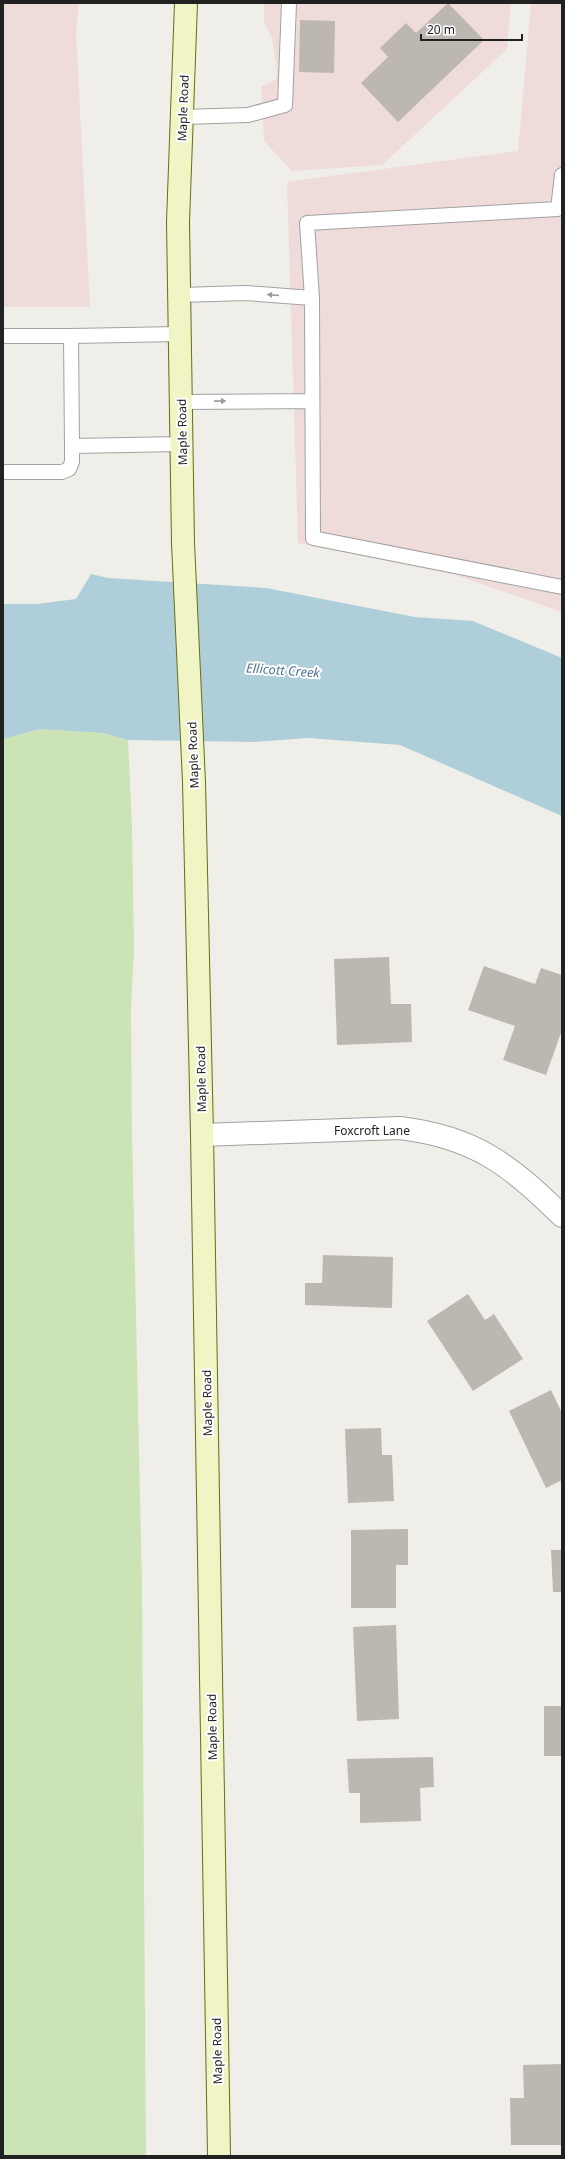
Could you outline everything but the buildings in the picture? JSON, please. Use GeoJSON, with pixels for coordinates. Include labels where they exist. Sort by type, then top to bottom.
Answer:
{"type":"FeatureCollection","features":[{"type":"Feature","properties":{"kind":"main road","name":"Maple Road"},"geometry":{"type":"LineString","coordinates":[[186,3],[178,222],[183,543],[194,782],[202,1135],[219,2156]]}},
{"type":"Feature","properties":{"kind":"street","name":"Foxcroft Lane"},"geometry":{"type":"LineString","coordinates":[[202,1135],[400,1128],[421,1130],[455,1139],[494,1158],[528,1183],[562,1216]]}},
{"type":"Feature","properties":{"kind":"lane"},"geometry":{"type":"LineString","coordinates":[[182,117],[248,115],[286,105],[289,3]]}},
{"type":"Feature","properties":{"kind":"lane"},"geometry":{"type":"LineString","coordinates":[[562,175],[560,209],[307,223],[312,298],[313,538],[562,587]]}},
{"type":"Feature","properties":{"kind":"lane"},"geometry":{"type":"LineString","coordinates":[[180,295],[246,293],[312,298]]}},
{"type":"Feature","properties":{"kind":"lane"},"geometry":{"type":"LineString","coordinates":[[3,336],[180,334]]}},
{"type":"Feature","properties":{"kind":"lane"},"geometry":{"type":"LineString","coordinates":[[3,472],[62,472],[69,469],[72,462],[71,336]]}},
{"type":"Feature","properties":{"kind":"lane"},"geometry":{"type":"LineString","coordinates":[[182,402],[312,402]]}},
{"type":"Feature","properties":{"kind":"lane"},"geometry":{"type":"LineString","coordinates":[[72,446],[182,444]]}},
{"type":"Feature","properties":{"kind":"shaded area"},"geometry":{"type":"Polygon","coordinates":[[[3,3],[79,3],[76,31],[90,307],[3,307],[3,3]]]}},
{"type":"Feature","properties":{"kind":"shaded area"},"geometry":{"type":"Polygon","coordinates":[[[264,3],[511,3],[507,49],[382,165],[292,171],[264,141],[261,87],[276,79],[277,69],[272,38],[264,22],[264,3]]]}},
{"type":"Feature","properties":{"kind":"shaded area"},"geometry":{"type":"Polygon","coordinates":[[[531,3],[562,3],[562,612],[455,575],[298,543],[287,182],[518,151],[531,3]]]}},
{"type":"Feature","properties":{"kind":"green space"},"geometry":{"type":"Polygon","coordinates":[[[40,729],[103,733],[128,740],[132,826],[134,950],[131,1010],[132,1133],[142,1587],[146,2156],[3,2156],[3,739],[40,729]]]}},
{"type":"Feature","properties":{"kind":"water","name":"Ellicott Creek"},"geometry":{"type":"Polygon","coordinates":[[[91,574],[108,578],[266,588],[415,617],[473,621],[562,658],[562,816],[400,745],[308,738],[255,742],[128,740],[103,733],[40,729],[3,739],[3,604],[37,604],[76,599],[91,574]]]}}]}
